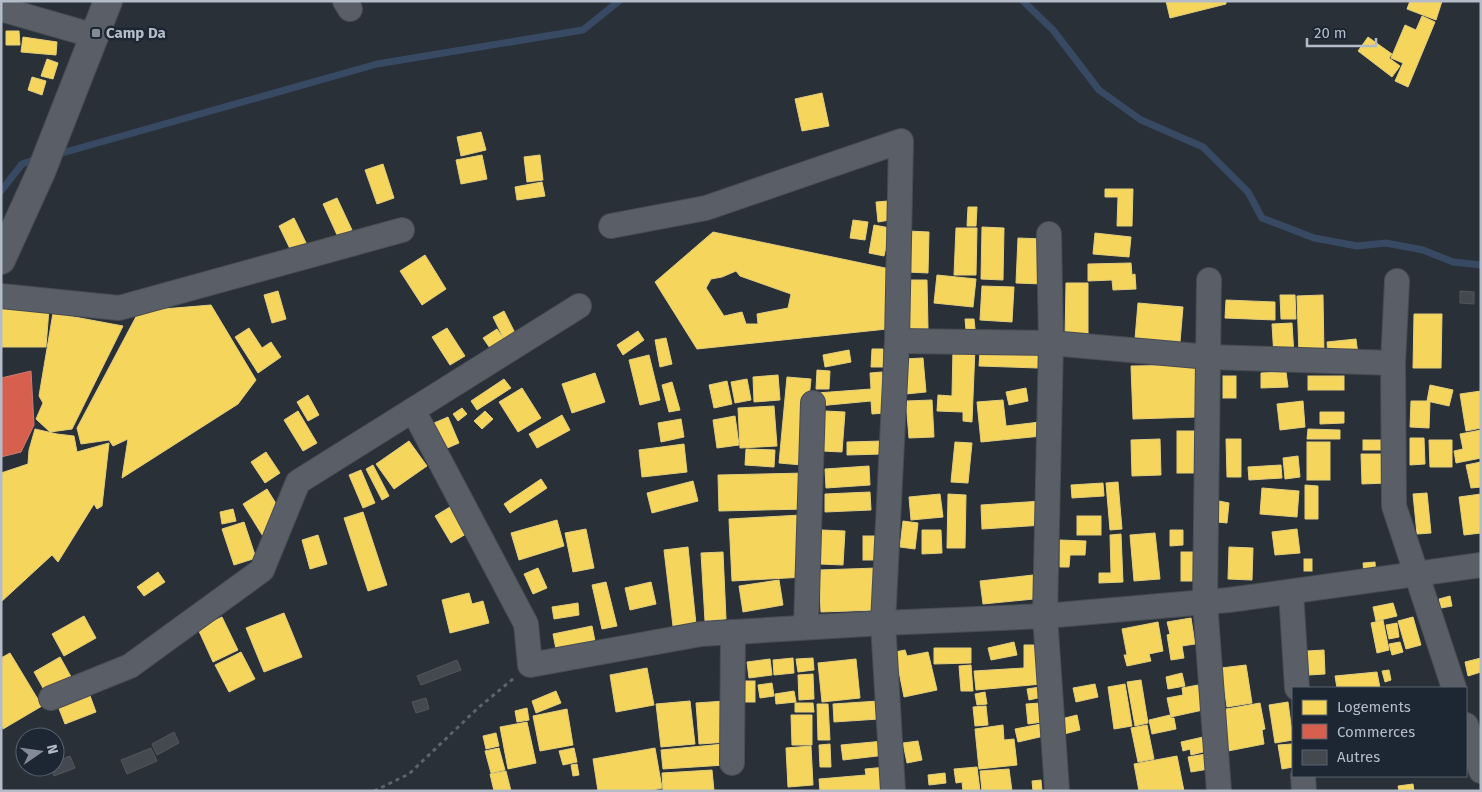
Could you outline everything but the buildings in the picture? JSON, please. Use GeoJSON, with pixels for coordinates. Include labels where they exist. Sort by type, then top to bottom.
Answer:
{"type":"FeatureCollection","features":[{"type":"Feature","properties":{"kind":"street"},"geometry":{"type":"LineString","coordinates":[[1,260],[41,172],[108,1]]}},
{"type":"Feature","properties":{"kind":"street"},"geometry":{"type":"LineString","coordinates":[[1,9],[95,36]]}},
{"type":"Feature","properties":{"kind":"street"},"geometry":{"type":"LineString","coordinates":[[611,226],[706,208],[901,141],[897,341],[883,623],[893,791]]}},
{"type":"Feature","properties":{"kind":"street"},"geometry":{"type":"LineString","coordinates":[[1,296],[119,308],[402,230]]}},
{"type":"Feature","properties":{"kind":"street"},"geometry":{"type":"LineString","coordinates":[[1049,234],[1051,343],[1045,616],[1057,791]]}},
{"type":"Feature","properties":{"kind":"street"},"geometry":{"type":"LineString","coordinates":[[1209,280],[1205,602],[1219,791]]}},
{"type":"Feature","properties":{"kind":"street"},"geometry":{"type":"LineString","coordinates":[[1397,281],[1393,363],[1394,506],[1454,687]]}},
{"type":"Feature","properties":{"kind":"street"},"geometry":{"type":"LineString","coordinates":[[51,698],[130,666],[262,570],[298,482],[579,306]]}},
{"type":"Feature","properties":{"kind":"street"},"geometry":{"type":"LineString","coordinates":[[897,341],[1051,343],[1209,357],[1393,363]]}},
{"type":"Feature","properties":{"kind":"street"},"geometry":{"type":"LineString","coordinates":[[806,627],[813,403]]}},
{"type":"Feature","properties":{"kind":"street"},"geometry":{"type":"LineString","coordinates":[[413,410],[526,624],[530,665],[701,634],[806,627],[1045,616],[1205,602],[1291,592],[1481,565]]}},
{"type":"Feature","properties":{"kind":"street"},"geometry":{"type":"LineString","coordinates":[[1291,592],[1298,687]]}},
{"type":"Feature","properties":{"kind":"street"},"geometry":{"type":"LineString","coordinates":[[732,632],[732,763]]}},
{"type":"Feature","properties":{"kind":"street"},"geometry":{"type":"LineString","coordinates":[[1467,728],[1481,771]]}},
{"type":"Feature","properties":{"kind":"street"},"geometry":{"type":"LineString","coordinates":[[1303,777],[1304,791]]}},
{"type":"Feature","properties":{"kind":"path"},"geometry":{"type":"LineString","coordinates":[[374,791],[409,774],[478,708],[530,665]]}},
{"type":"Feature","properties":{"kind":"waterway"},"geometry":{"type":"LineString","coordinates":[[55,155],[377,64],[583,30],[619,1]]}},
{"type":"Feature","properties":{"kind":"waterway"},"geometry":{"type":"LineString","coordinates":[[1023,1],[1053,30],[1099,90],[1141,120],[1203,147],[1248,192],[1262,218],[1314,238],[1357,246],[1386,243],[1423,250],[1453,262],[1481,265]]}},
{"type":"Feature","properties":{"kind":"waterway"},"geometry":{"type":"LineString","coordinates":[[1,191],[22,164],[37,159]]}},
{"type":"Feature","properties":{"kind":"place","name":"Camp Da"},"geometry":{"type":"Point","coordinates":[96,33]}}]}
